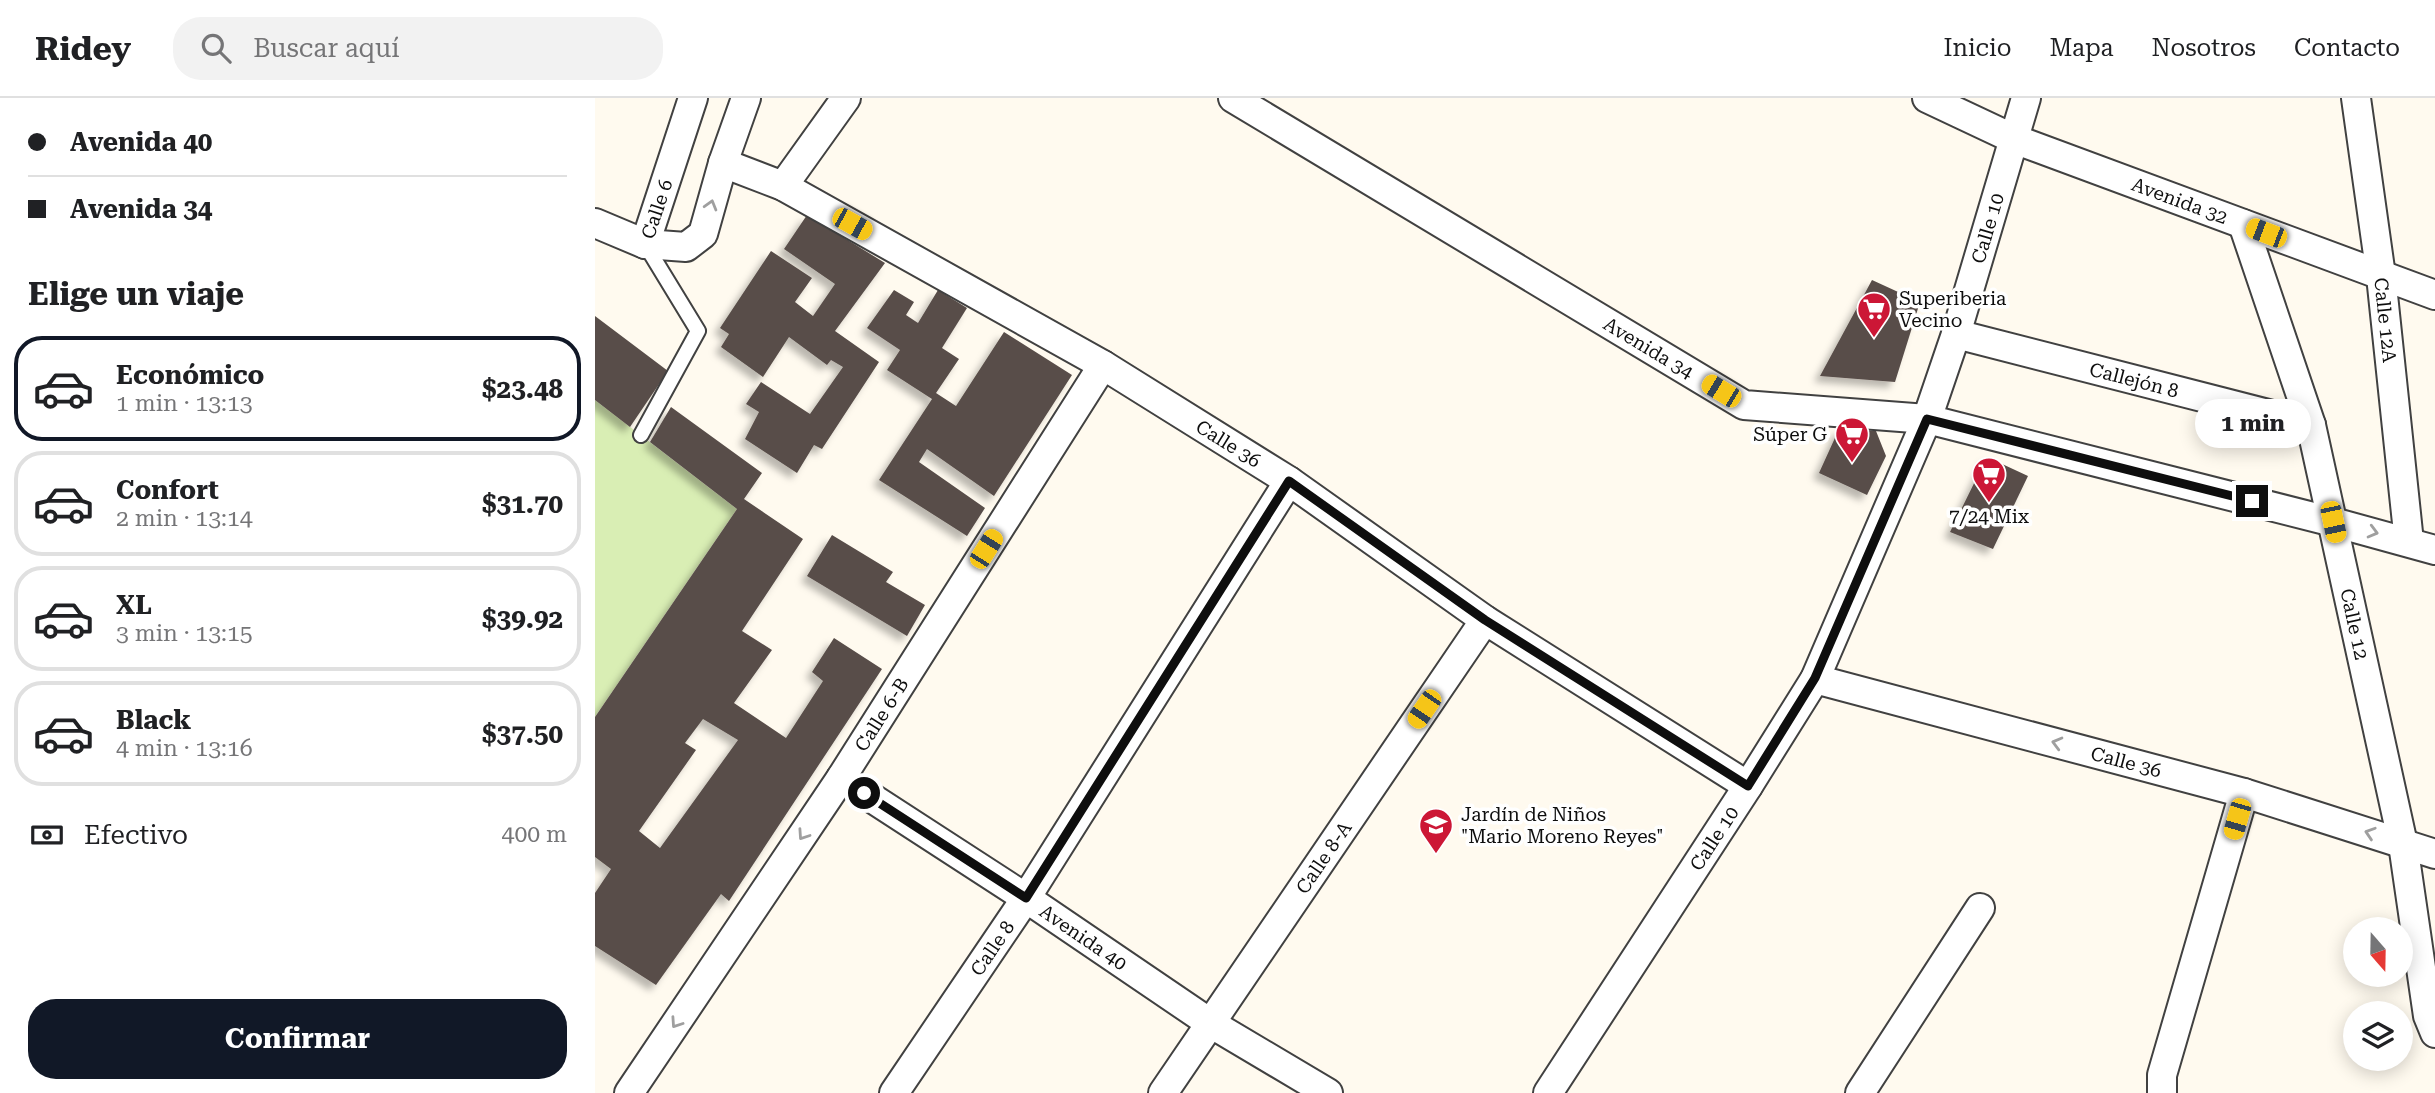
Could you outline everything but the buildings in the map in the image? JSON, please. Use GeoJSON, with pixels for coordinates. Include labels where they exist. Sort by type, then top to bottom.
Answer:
{"type":"FeatureCollection","features":[{"type":"Feature","properties":{"kind":"street","name":"Calle 6"},"geometry":{"type":"LineString","coordinates":[[693,98],[645,244],[686,247],[703,234],[723,163],[746,98]]}},
{"type":"Feature","properties":{"kind":"street"},"geometry":{"type":"LineString","coordinates":[[783,186],[846,98]]}},
{"type":"Feature","properties":{"kind":"street","name":"Avenida 34"},"geometry":{"type":"LineString","coordinates":[[1233,98],[1744,405],[1927,419],[2422,546]]}},
{"type":"Feature","properties":{"kind":"street","name":"Avenida 32"},"geometry":{"type":"LineString","coordinates":[[1927,98],[2014,139],[2435,295]]}},
{"type":"Feature","properties":{"kind":"street","name":"Calle 10"},"geometry":{"type":"LineString","coordinates":[[1548,1093],[1815,678],[1927,419],[1956,334],[2026,98]]}},
{"type":"Feature","properties":{"kind":"street","name":"Calle 12A"},"geometry":{"type":"LineString","coordinates":[[2356,98],[2422,546]]}},
{"type":"Feature","properties":{"kind":"street","name":"Calle 36"},"geometry":{"type":"LineString","coordinates":[[723,163],[783,186],[1103,365],[1289,481],[1485,620],[1748,786]]}},
{"type":"Feature","properties":{"kind":"street"},"geometry":{"type":"LineString","coordinates":[[595,223],[645,244]]}},
{"type":"Feature","properties":{"kind":"street","name":"Calle 12"},"geometry":{"type":"LineString","coordinates":[[2243,224],[2311,425],[2403,844],[2428,1016],[2434,1032]]}},
{"type":"Feature","properties":{"kind":"street","name":"Callejón 8"},"geometry":{"type":"LineString","coordinates":[[1956,334],[2311,425]]}},
{"type":"Feature","properties":{"kind":"street","name":"Calle 6-B"},"geometry":{"type":"LineString","coordinates":[[629,1093],[841,778],[1103,365]]}},
{"type":"Feature","properties":{"kind":"street","name":"Calle 8"},"geometry":{"type":"LineString","coordinates":[[894,1093],[1026,898],[1289,481]]}},
{"type":"Feature","properties":{"kind":"street","name":"Calle 8-A"},"geometry":{"type":"LineString","coordinates":[[1163,1093],[1485,620]]}},
{"type":"Feature","properties":{"kind":"street","name":"Calle 36"},"geometry":{"type":"LineString","coordinates":[[1815,678],[2244,793],[2435,854]]}},
{"type":"Feature","properties":{"kind":"street","name":"Avenida 40"},"geometry":{"type":"LineString","coordinates":[[841,778],[1026,898],[1210,1023],[1328,1093]]}},
{"type":"Feature","properties":{"kind":"street"},"geometry":{"type":"LineString","coordinates":[[2162,1093],[2162,1075],[2244,793]]}},
{"type":"Feature","properties":{"kind":"street"},"geometry":{"type":"LineString","coordinates":[[1860,1093],[1980,908]]}},
{"type":"Feature","properties":{"kind":"lane"},"geometry":{"type":"LineString","coordinates":[[641,435],[698,331],[645,244]]}},
{"type":"Feature","properties":{"kind":"green space"},"geometry":{"type":"Polygon","coordinates":[[[595,400],[737,509],[595,717],[595,400]]]}},
{"type":"Feature","properties":{"kind":"place","name":"Superiberia Vecino"},"geometry":{"type":"Point","coordinates":[1874,339]}},
{"type":"Feature","properties":{"kind":"place","name":"Súper G"},"geometry":{"type":"Point","coordinates":[1852,464]}},
{"type":"Feature","properties":{"kind":"place","name":"7/24 Mix"},"geometry":{"type":"Point","coordinates":[1989,504]}},
{"type":"Feature","properties":{"kind":"place","name":"Jardín de Niños \"Mario Moreno Reyes\""},"geometry":{"type":"Point","coordinates":[1436,855]}},
{"type":"Feature","properties":{"kind":"route"},"geometry":{"type":"LineString","coordinates":[[864,793],[1026,898],[1289,481],[1485,620],[1748,786],[1815,678],[1927,419],[2252,501]]}}]}
